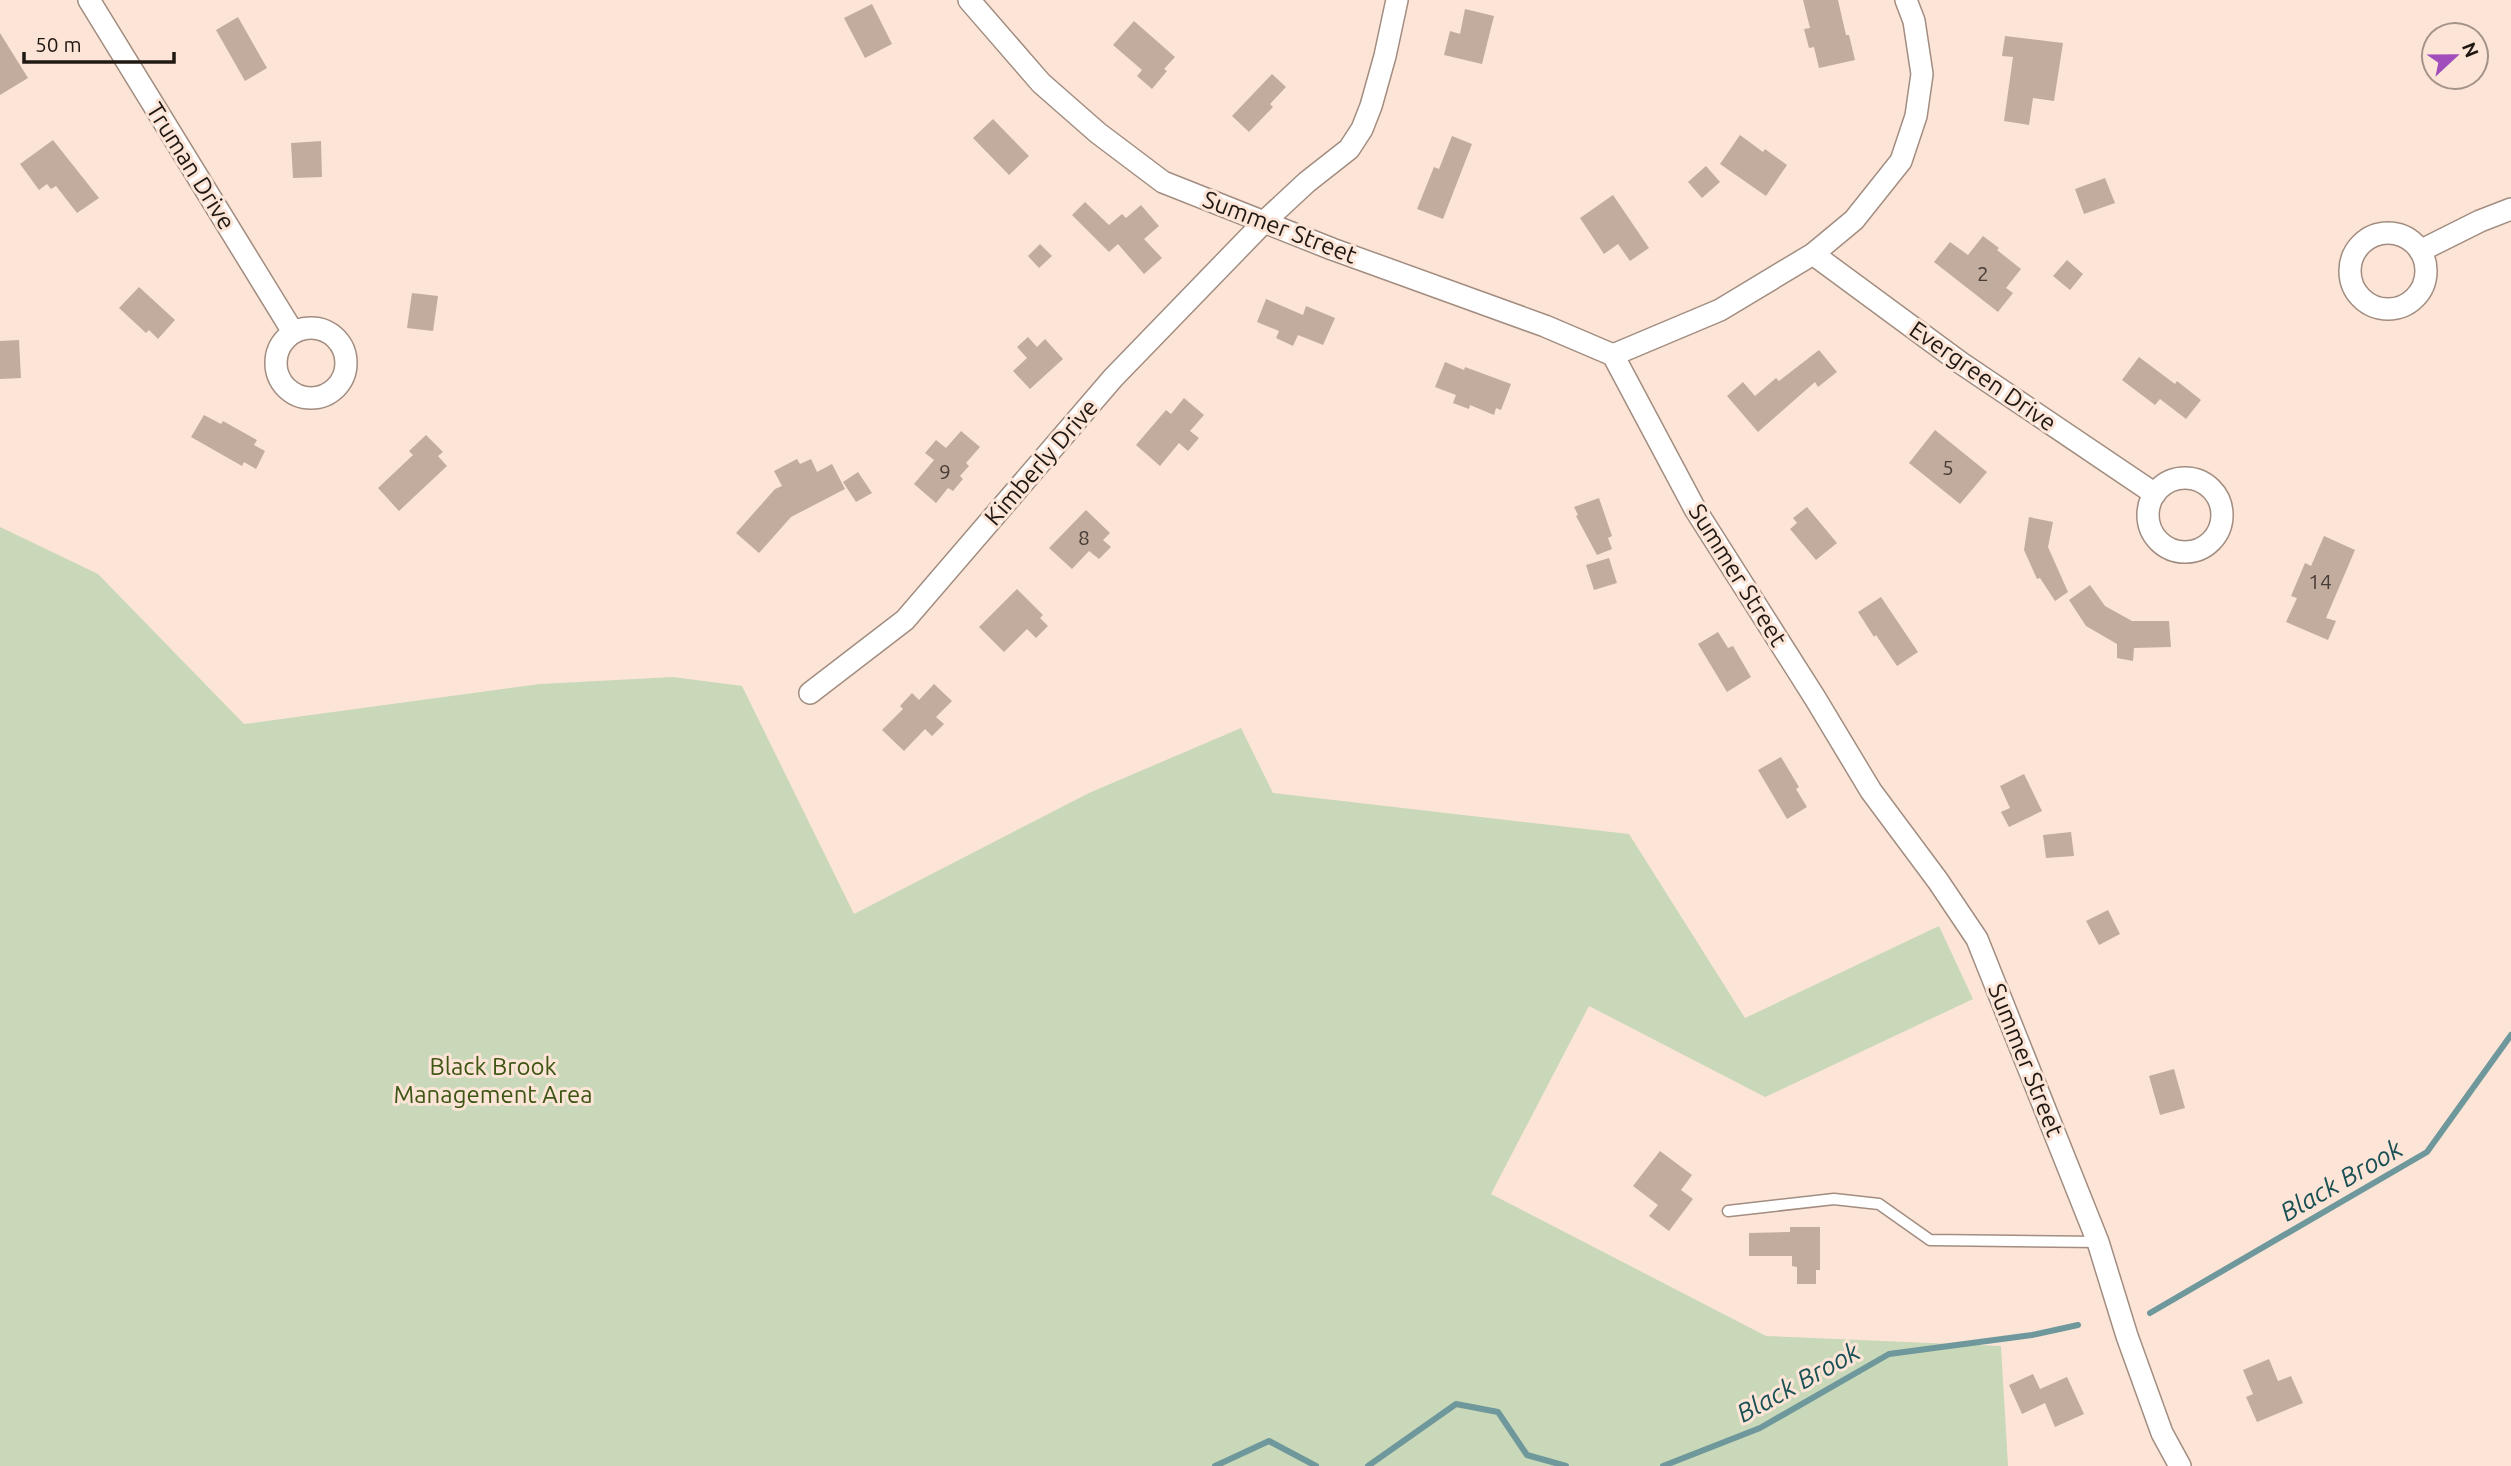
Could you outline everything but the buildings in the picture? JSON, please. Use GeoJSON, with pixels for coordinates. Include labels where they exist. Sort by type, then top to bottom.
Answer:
{"type":"FeatureCollection","features":[{"type":"Feature","properties":{"kind":"street","name":"Truman Drive"},"geometry":{"type":"LineString","coordinates":[[89,0],[293,332]]}},
{"type":"Feature","properties":{"kind":"street","name":"Summer Street"},"geometry":{"type":"LineString","coordinates":[[969,0],[1041,83],[1098,133],[1163,181],[1332,249],[1545,326],[1613,355],[1695,509],[1871,791],[1977,939],[2060,1142],[2098,1242],[2127,1336],[2158,1421],[2180,1466]]}},
{"type":"Feature","properties":{"kind":"street","name":"Kimberly Drive"},"geometry":{"type":"LineString","coordinates":[[810,693],[905,620],[1113,378],[1265,221],[1307,182],[1349,149],[1362,129],[1378,83],[1397,0]]}},
{"type":"Feature","properties":{"kind":"street"},"geometry":{"type":"LineString","coordinates":[[1613,355],[1720,310],[1812,254],[1854,220],[1900,161],[1916,116],[1922,74],[1914,21],[1906,0]]}},
{"type":"Feature","properties":{"kind":"street"},"geometry":{"type":"LineString","coordinates":[[2420,251],[2511,209]]}},
{"type":"Feature","properties":{"kind":"street","name":"Evergreen Drive"},"geometry":{"type":"LineString","coordinates":[[1812,254],[1961,363],[2155,494]]}},
{"type":"Feature","properties":{"kind":"lane"},"geometry":{"type":"LineString","coordinates":[[1728,1211],[1834,1199],[1879,1204],[1930,1240],[2098,1242]]}},
{"type":"Feature","properties":{"kind":"green space","name":"Black Brook Management Area"},"geometry":{"type":"Polygon","coordinates":[[[0,527],[98,574],[244,724],[540,684],[673,677],[742,686],[854,914],[1089,793],[1241,728],[1273,793],[1629,834],[1745,1018],[1939,926],[1973,999],[1765,1097],[1589,1006],[1491,1194],[1766,1336],[2001,1346],[2008,1466],[0,1466],[0,527]]]}},
{"type":"Feature","properties":{"kind":"waterway","name":"Black Brook"},"geometry":{"type":"LineString","coordinates":[[2150,1313],[2427,1152],[2511,1035]]}},
{"type":"Feature","properties":{"kind":"waterway","name":"Black Brook"},"geometry":{"type":"LineString","coordinates":[[1663,1466],[1760,1428],[1889,1354],[2032,1335],[2078,1325]]}},
{"type":"Feature","properties":{"kind":"waterway","name":"Black Brook"},"geometry":{"type":"LineString","coordinates":[[1368,1466],[1456,1404],[1498,1412],[1527,1455],[1566,1466]]}},
{"type":"Feature","properties":{"kind":"waterway","name":"Black Brook"},"geometry":{"type":"LineString","coordinates":[[1215,1466],[1269,1441],[1316,1466]]}}]}
